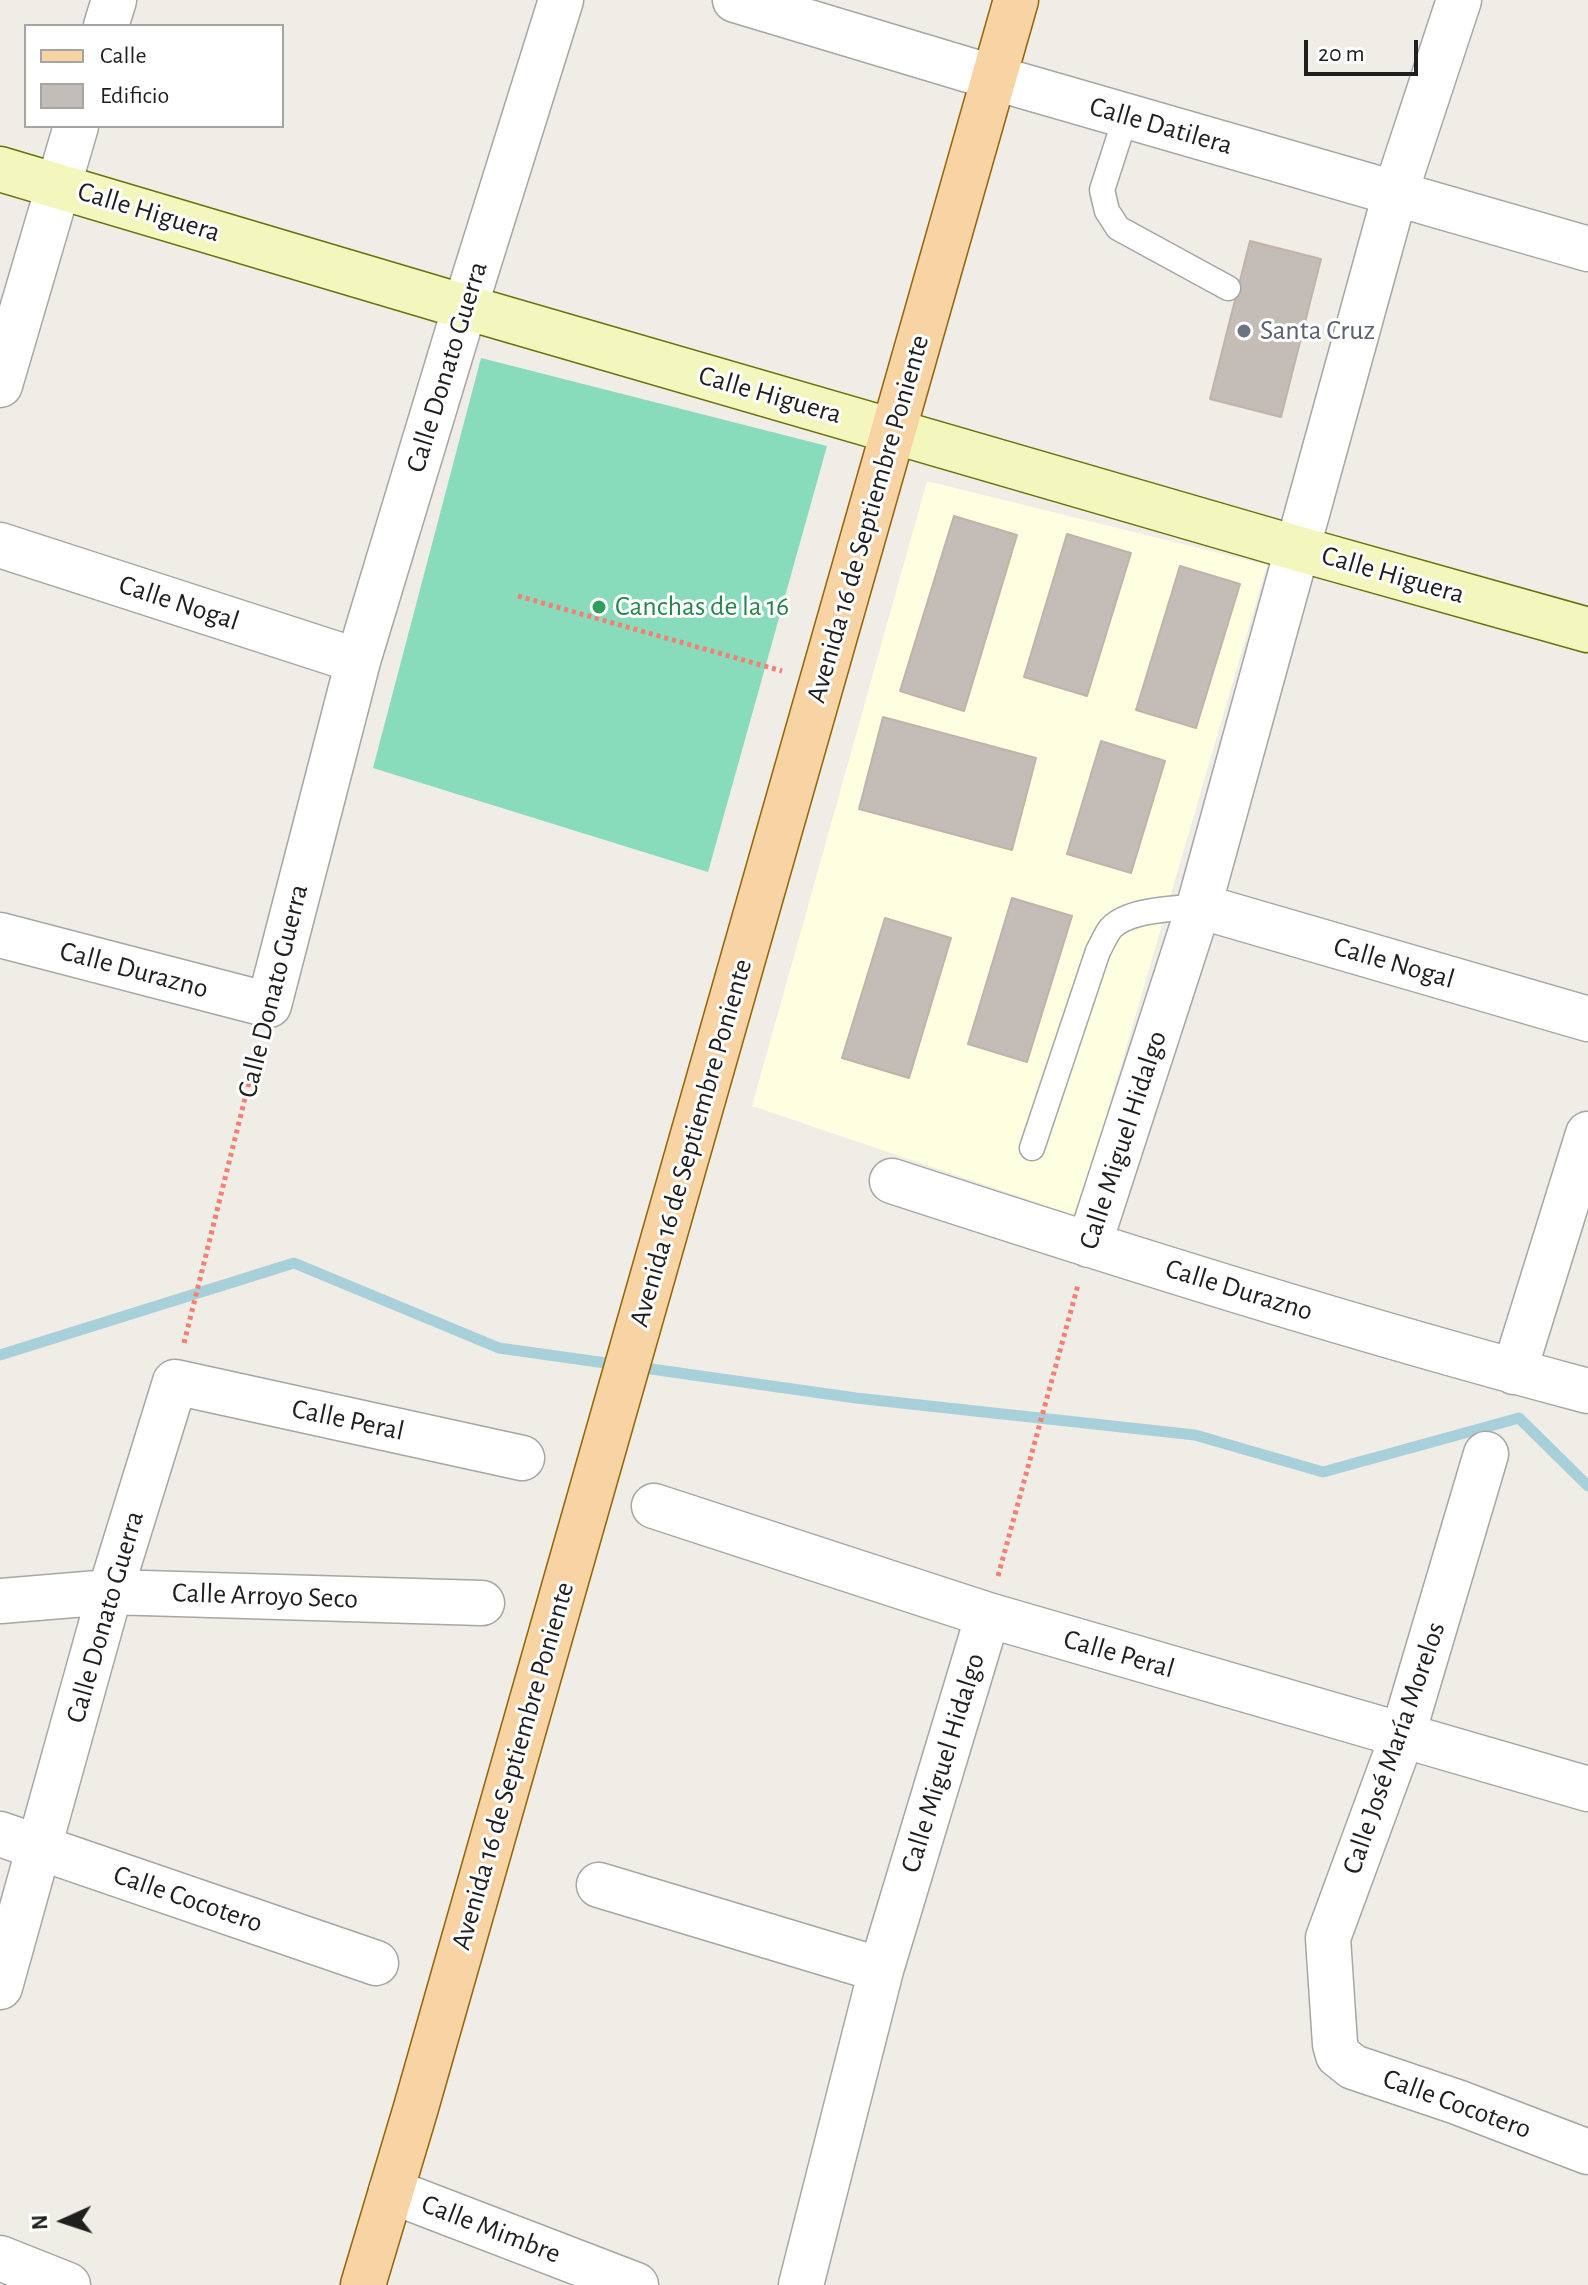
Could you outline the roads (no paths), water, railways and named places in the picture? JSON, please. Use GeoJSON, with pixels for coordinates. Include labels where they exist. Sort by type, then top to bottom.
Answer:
{"type":"FeatureCollection","features":[{"type":"Feature","properties":{"kind":"main road","name":"Avenida 16 de Septiembre Poniente"},"geometry":{"type":"LineString","coordinates":[[363,2285],[1016,0]]}},
{"type":"Feature","properties":{"kind":"street"},"geometry":{"type":"LineString","coordinates":[[107,24],[114,0]]}},
{"type":"Feature","properties":{"kind":"street","name":"Calle Donato Guerra"},"geometry":{"type":"LineString","coordinates":[[269,1005],[358,661],[561,0]]}},
{"type":"Feature","properties":{"kind":"street","name":"Calle Datilera"},"geometry":{"type":"LineString","coordinates":[[735,0],[1588,249]]}},
{"type":"Feature","properties":{"kind":"street","name":"Calle Miguel Hidalgo"},"geometry":{"type":"LineString","coordinates":[[1089,1245],[1199,906],[1395,194],[1459,0]]}},
{"type":"Feature","properties":{"kind":"street"},"geometry":{"type":"LineString","coordinates":[[0,385],[75,128]]}},
{"type":"Feature","properties":{"kind":"street","name":"Calle Higuera"},"geometry":{"type":"LineString","coordinates":[[0,169],[465,307],[1588,630]]}},
{"type":"Feature","properties":{"kind":"street","name":"Calle Nogal"},"geometry":{"type":"LineString","coordinates":[[0,545],[358,661]]}},
{"type":"Feature","properties":{"kind":"street","name":"Calle Nogal"},"geometry":{"type":"LineString","coordinates":[[1199,906],[1588,1019]]}},
{"type":"Feature","properties":{"kind":"street","name":"Calle Durazno"},"geometry":{"type":"LineString","coordinates":[[0,935],[269,1005]]}},
{"type":"Feature","properties":{"kind":"street"},"geometry":{"type":"LineString","coordinates":[[1514,1372],[1588,1134]]}},
{"type":"Feature","properties":{"kind":"street","name":"Calle Durazno"},"geometry":{"type":"LineString","coordinates":[[892,1181],[1089,1245],[1514,1372],[1588,1391]]}},
{"type":"Feature","properties":{"kind":"street","name":"Calle Donato Guerra"},"geometry":{"type":"LineString","coordinates":[[0,1987],[20,1841],[110,1592],[175,1382]]}},
{"type":"Feature","properties":{"kind":"street","name":"Calle Peral"},"geometry":{"type":"LineString","coordinates":[[175,1382],[522,1458]]}},
{"type":"Feature","properties":{"kind":"street","name":"Calle José María Morelos"},"geometry":{"type":"LineString","coordinates":[[1335,2044],[1328,1938],[1402,1737],[1486,1454]]}},
{"type":"Feature","properties":{"kind":"street","name":"Calle Peral"},"geometry":{"type":"LineString","coordinates":[[654,1506],[988,1615],[1588,1789]]}},
{"type":"Feature","properties":{"kind":"street","name":"Calle Arroyo Seco"},"geometry":{"type":"LineString","coordinates":[[0,1601],[110,1592],[482,1603]]}},
{"type":"Feature","properties":{"kind":"street","name":"Calle Miguel Hidalgo"},"geometry":{"type":"LineString","coordinates":[[801,2285],[881,1970],[988,1615]]}},
{"type":"Feature","properties":{"kind":"street","name":"Calle Cocotero"},"geometry":{"type":"LineString","coordinates":[[20,1841],[376,1963]]}},
{"type":"Feature","properties":{"kind":"street"},"geometry":{"type":"LineString","coordinates":[[599,1885],[881,1970]]}},
{"type":"Feature","properties":{"kind":"street","name":"Calle Cocotero"},"geometry":{"type":"LineString","coordinates":[[1335,2044],[1338,2055],[1353,2067],[1457,2102],[1588,2152]]}},
{"type":"Feature","properties":{"kind":"street","name":"Calle Mimbre"},"geometry":{"type":"LineString","coordinates":[[391,2191],[636,2285]]}},
{"type":"Feature","properties":{"kind":"street"},"geometry":{"type":"LineString","coordinates":[[0,2258],[68,2285]]}},
{"type":"Feature","properties":{"kind":"lane"},"geometry":{"type":"LineString","coordinates":[[1126,116],[1102,190],[1107,211],[1118,228],[1228,288]]}},
{"type":"Feature","properties":{"kind":"lane"},"geometry":{"type":"LineString","coordinates":[[1032,1148],[1098,951],[1112,927],[1129,917],[1149,912],[1199,906]]}},
{"type":"Feature","properties":{"kind":"waterway"},"geometry":{"type":"LineString","coordinates":[[0,1355],[294,1263],[499,1348],[620,1365]]}},
{"type":"Feature","properties":{"kind":"waterway"},"geometry":{"type":"LineString","coordinates":[[637,1367],[856,1398],[1195,1435],[1323,1472],[1519,1418],[1588,1486]]}},
{"type":"Feature","properties":{"kind":"place","name":"Santa Cruz"},"geometry":{"type":"Point","coordinates":[1244,331]}},
{"type":"Feature","properties":{"kind":"place","name":"Canchas de la 16"},"geometry":{"type":"Point","coordinates":[599,607]}}]}
